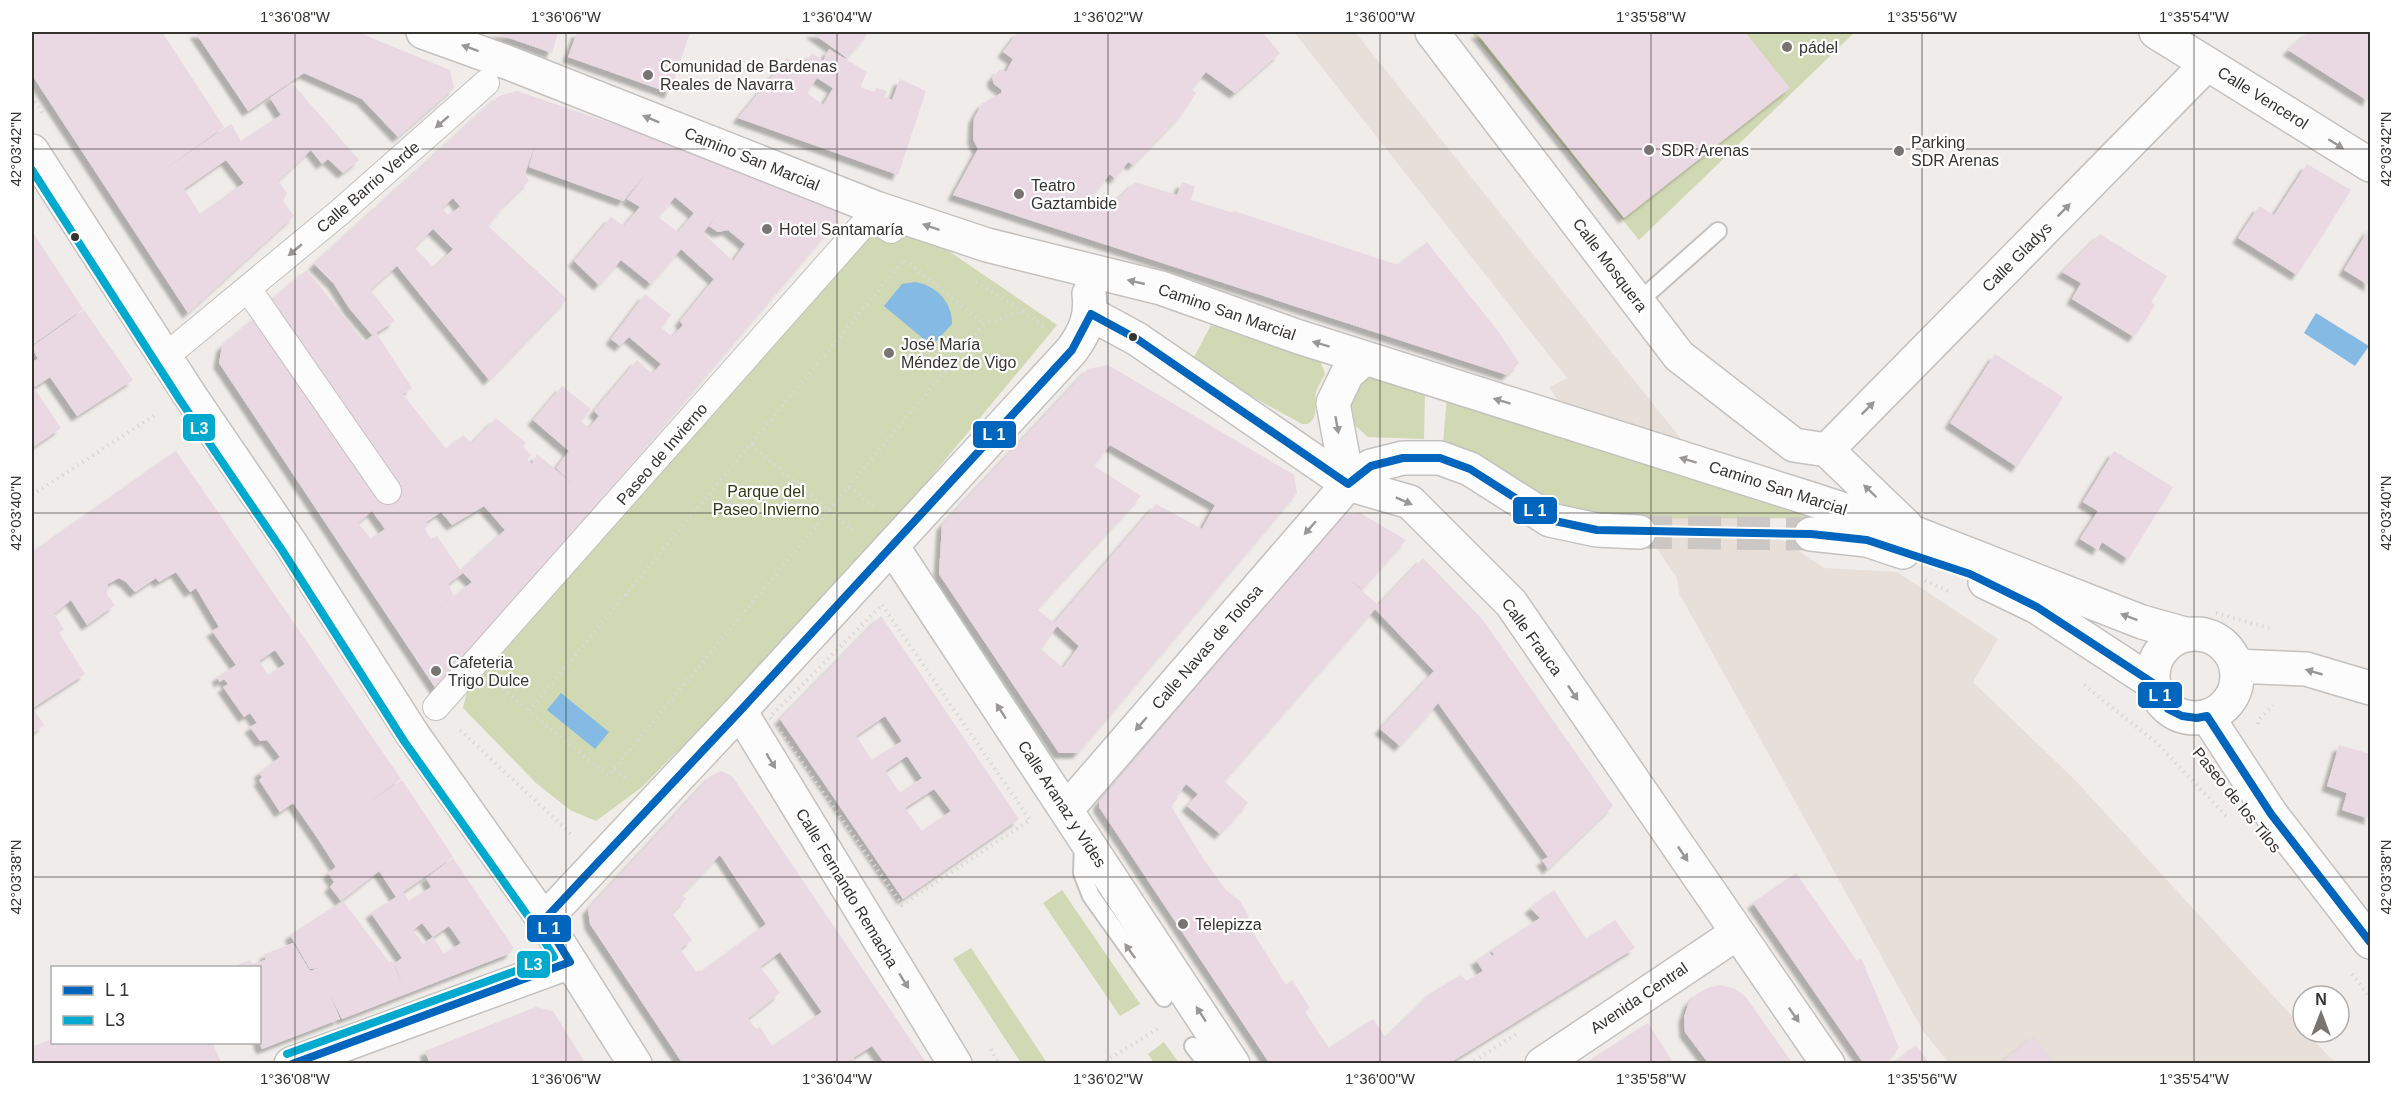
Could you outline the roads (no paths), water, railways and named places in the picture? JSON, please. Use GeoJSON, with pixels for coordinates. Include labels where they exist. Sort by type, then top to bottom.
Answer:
{"type":"FeatureCollection","features":[{"type":"Feature","properties":{"kind":"street","name":"Camino San Marcial"},"geometry":{"type":"LineString","coordinates":[[423,32],[520,67],[876,208],[987,245],[1161,288],[1299,337],[1765,484],[1912,532],[2142,622],[2185,634]]}},
{"type":"Feature","properties":{"kind":"street","name":"Calle Mosquera"},"geometry":{"type":"LineString","coordinates":[[1432,32],[1679,356],[1794,445],[1827,450]]}},
{"type":"Feature","properties":{"kind":"street","name":"Calle Vencerol"},"geometry":{"type":"LineString","coordinates":[[2168,39],[2370,165]]}},
{"type":"Feature","properties":{"kind":"street","name":"Calle Gladys"},"geometry":{"type":"LineString","coordinates":[[1827,450],[2207,64]]}},
{"type":"Feature","properties":{"kind":"street","name":"Calle Barrio Verde"},"geometry":{"type":"LineString","coordinates":[[166,356],[340,212],[486,83]]}},
{"type":"Feature","properties":{"kind":"street"},"geometry":{"type":"LineString","coordinates":[[32,151],[413,735],[544,920],[635,1064]]}},
{"type":"Feature","properties":{"kind":"street","name":"Paseo de Invierno"},"geometry":{"type":"LineString","coordinates":[[436,707],[870,217],[891,230]]}},
{"type":"Feature","properties":{"kind":"street"},"geometry":{"type":"LineString","coordinates":[[544,920],[755,714],[892,546],[1072,350],[1091,314],[1087,271]]}},
{"type":"Feature","properties":{"kind":"street"},"geometry":{"type":"LineString","coordinates":[[248,289],[388,491]]}},
{"type":"Feature","properties":{"kind":"street","name":"Calle Frauca"},"geometry":{"type":"LineString","coordinates":[[1091,314],[1137,339],[1348,484],[1410,502],[1511,603],[1828,1064]]}},
{"type":"Feature","properties":{"kind":"street"},"geometry":{"type":"LineString","coordinates":[[1365,357],[1347,374],[1333,403],[1348,484],[1371,466],[1403,458],[1440,458],[1470,469],[1550,520],[1597,531],[1639,532]]}},
{"type":"Feature","properties":{"kind":"street"},"geometry":{"type":"LineString","coordinates":[[1765,484],[1794,445]]}},
{"type":"Feature","properties":{"kind":"street"},"geometry":{"type":"LineString","coordinates":[[1827,450],[1912,532]]}},
{"type":"Feature","properties":{"kind":"street","name":"Calle Navas de Tolosa"},"geometry":{"type":"LineString","coordinates":[[1075,823],[1348,484]]}},
{"type":"Feature","properties":{"kind":"street","name":"Camino San Marcial"},"geometry":{"type":"LineString","coordinates":[[1811,534],[1867,540],[1970,574],[2037,607],[2153,683]]}},
{"type":"Feature","properties":{"kind":"street","name":"Calle Aranaz y Vides"},"geometry":{"type":"LineString","coordinates":[[892,546],[1233,1064]]}},
{"type":"Feature","properties":{"kind":"street"},"geometry":{"type":"LineString","coordinates":[[2185,634],[2204,634],[2221,642],[2236,666],[2236,685],[2228,702],[2221,709],[2207,716],[2197,718],[2182,716],[2168,709],[2153,683],[2154,663],[2163,648],[2185,634]]}},
{"type":"Feature","properties":{"kind":"street"},"geometry":{"type":"LineString","coordinates":[[2236,666],[2306,669],[2370,688]]}},
{"type":"Feature","properties":{"kind":"street","name":"Calle Fernando Remacha"},"geometry":{"type":"LineString","coordinates":[[755,714],[955,1064]]}},
{"type":"Feature","properties":{"kind":"street","name":"Paseo de los Tilos"},"geometry":{"type":"LineString","coordinates":[[2207,716],[2271,814],[2370,942]]}},
{"type":"Feature","properties":{"kind":"street","name":"Avenida Central"},"geometry":{"type":"LineString","coordinates":[[1542,1064],[1737,933]]}},
{"type":"Feature","properties":{"kind":"street"},"geometry":{"type":"LineString","coordinates":[[291,1064],[570,962]]}},
{"type":"Feature","properties":{"kind":"lane"},"geometry":{"type":"LineString","coordinates":[[1638,302],[1718,231]]}},
{"type":"Feature","properties":{"kind":"lane"},"geometry":{"type":"LineString","coordinates":[[1075,823],[1082,873],[1091,896],[1164,998]]}},
{"type":"Feature","properties":{"kind":"lane"},"geometry":{"type":"LineString","coordinates":[[1193,1046],[1207,1064]]}},
{"type":"Feature","properties":{"kind":"water"},"geometry":{"type":"Polygon","coordinates":[[[915,282],[930,287],[942,296],[952,316],[952,324],[932,346],[884,306],[902,284],[915,282]]]}},
{"type":"Feature","properties":{"kind":"water"},"geometry":{"type":"Polygon","coordinates":[[[2316,313],[2369,346],[2355,366],[2304,333],[2316,313]]]}},
{"type":"Feature","properties":{"kind":"water"},"geometry":{"type":"Polygon","coordinates":[[[561,693],[609,732],[595,749],[547,710],[561,693]]]}},
{"type":"Feature","properties":{"kind":"tunnel"},"geometry":{"type":"LineString","coordinates":[[1639,532],[1811,534]]}},
{"type":"Feature","properties":{"kind":"place","name":"pádel"},"geometry":{"type":"Point","coordinates":[1787,47]}},
{"type":"Feature","properties":{"kind":"place","name":"Comunidad de Bardenas Reales de Navarra"},"geometry":{"type":"Point","coordinates":[648,75]}},
{"type":"Feature","properties":{"kind":"place","name":"SDR Arenas"},"geometry":{"type":"Point","coordinates":[1649,150]}},
{"type":"Feature","properties":{"kind":"place","name":"Parking SDR Arenas"},"geometry":{"type":"Point","coordinates":[1899,151]}},
{"type":"Feature","properties":{"kind":"place","name":"Teatro Gaztambide"},"geometry":{"type":"Point","coordinates":[1019,194]}},
{"type":"Feature","properties":{"kind":"place","name":"Hotel Santamaría"},"geometry":{"type":"Point","coordinates":[767,229]}},
{"type":"Feature","properties":{"kind":"place","name":"José María Méndez de Vigo"},"geometry":{"type":"Point","coordinates":[889,353]}},
{"type":"Feature","properties":{"kind":"place","name":"Cafeteria Trigo Dulce"},"geometry":{"type":"Point","coordinates":[436,671]}},
{"type":"Feature","properties":{"kind":"place","name":"Telepizza"},"geometry":{"type":"Point","coordinates":[1183,924]}},
{"type":"Feature","properties":{"kind":"park label","name":"Parque del Paseo Invierno"},"geometry":{"type":"Point","coordinates":[766,500]}}]}
